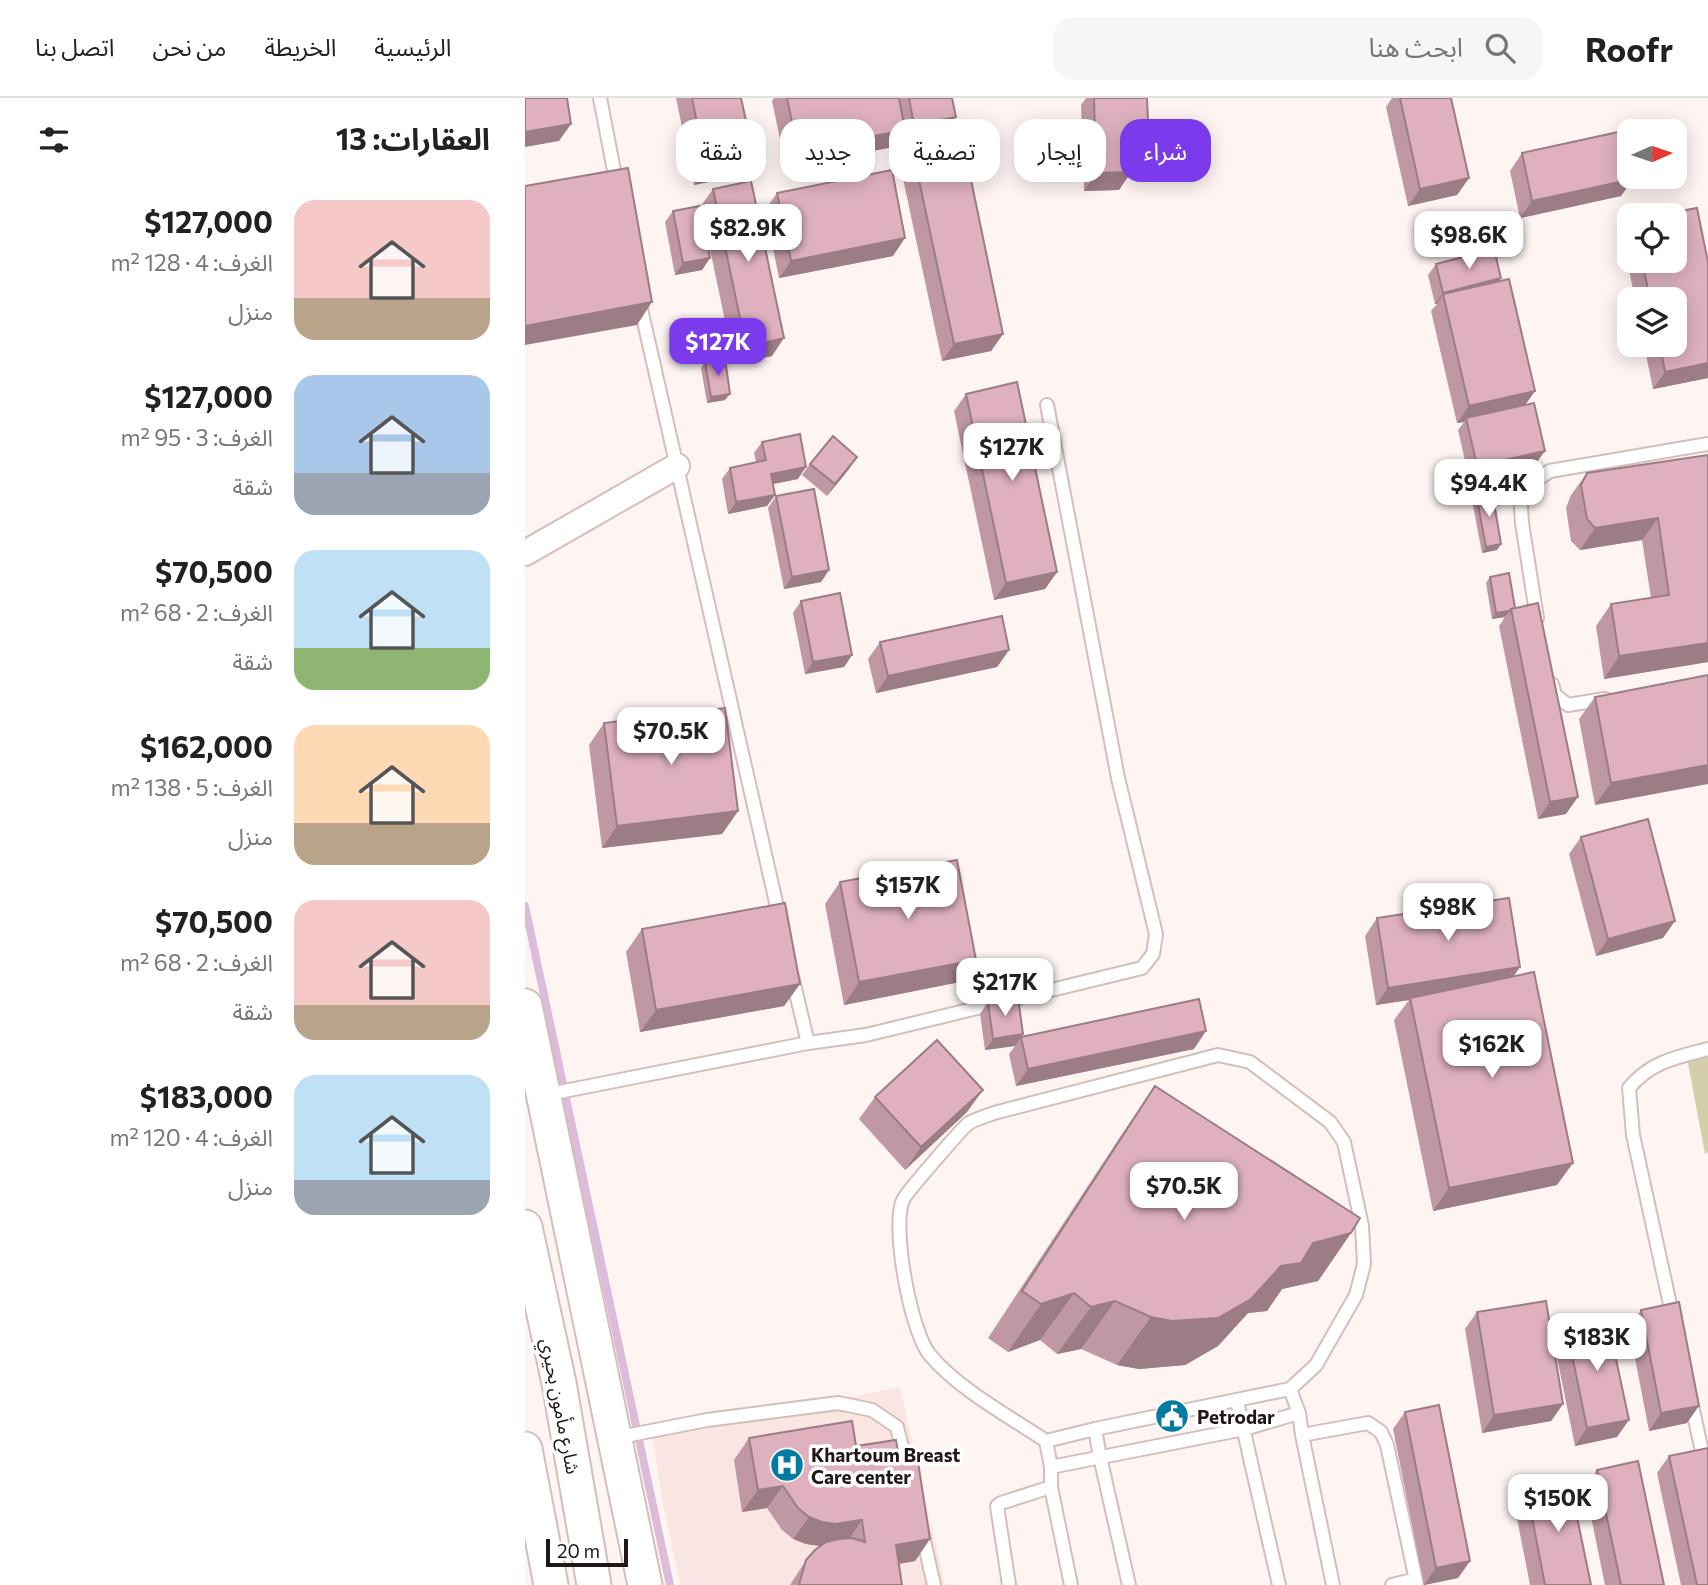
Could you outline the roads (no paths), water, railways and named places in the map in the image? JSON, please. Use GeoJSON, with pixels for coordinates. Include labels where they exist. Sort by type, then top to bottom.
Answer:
{"type":"FeatureCollection","features":[{"type":"Feature","properties":{"kind":"street"},"geometry":{"type":"LineString","coordinates":[[525,554],[677,466]]}},
{"type":"Feature","properties":{"kind":"street"},"geometry":{"type":"LineString","coordinates":[[525,1006],[646,1585]]}},
{"type":"Feature","properties":{"kind":"street","name":"شارع مأمون بحيري"},"geometry":{"type":"LineString","coordinates":[[525,1227],[559,1383],[592,1576]]}},
{"type":"Feature","properties":{"kind":"street"},"geometry":{"type":"LineString","coordinates":[[525,1449],[550,1580],[592,1576]]}},
{"type":"Feature","properties":{"kind":"lane"},"geometry":{"type":"LineString","coordinates":[[600,98],[620,201]]}},
{"type":"Feature","properties":{"kind":"lane"},"geometry":{"type":"LineString","coordinates":[[637,291],[783,936]]}},
{"type":"Feature","properties":{"kind":"lane"},"geometry":{"type":"LineString","coordinates":[[544,1095],[866,1035],[1142,968],[1153,954],[1156,934],[1118,778],[1047,405]]}},
{"type":"Feature","properties":{"kind":"lane"},"geometry":{"type":"LineString","coordinates":[[1541,635],[1533,599],[1520,491],[1550,471],[1708,444]]}},
{"type":"Feature","properties":{"kind":"lane"},"geometry":{"type":"LineString","coordinates":[[1550,670],[1555,695],[1568,705],[1613,698]]}},
{"type":"Feature","properties":{"kind":"lane"},"geometry":{"type":"LineString","coordinates":[[789,963],[808,1044]]}},
{"type":"Feature","properties":{"kind":"lane"},"geometry":{"type":"LineString","coordinates":[[1674,1325],[1633,1135],[1629,1088],[1640,1073],[1671,1058],[1708,1049]]}},
{"type":"Feature","properties":{"kind":"lane"},"geometry":{"type":"LineString","coordinates":[[1046,1441],[1290,1389],[1316,1366],[1356,1295],[1364,1264],[1362,1226],[1344,1142],[1330,1122],[1250,1062],[1219,1055],[994,1113],[968,1124],[903,1199],[898,1227],[905,1280],[919,1336],[930,1355],[956,1380],[1046,1441],[1051,1467],[1051,1487],[1071,1585]]}},
{"type":"Feature","properties":{"kind":"lane"},"geometry":{"type":"LineString","coordinates":[[1290,1389],[1299,1413],[1301,1435],[1333,1585]]}},
{"type":"Feature","properties":{"kind":"lane"},"geometry":{"type":"LineString","coordinates":[[1689,1392],[1704,1446],[1708,1479]]}},
{"type":"Feature","properties":{"kind":"lane"},"geometry":{"type":"LineString","coordinates":[[1237,1401],[1279,1585]]}},
{"type":"Feature","properties":{"kind":"lane"},"geometry":{"type":"LineString","coordinates":[[615,1438],[707,1420],[838,1403],[872,1410],[897,1427],[912,1493]]}},
{"type":"Feature","properties":{"kind":"lane"},"geometry":{"type":"LineString","coordinates":[[1051,1467],[1244,1429],[1299,1413]]}},
{"type":"Feature","properties":{"kind":"lane"},"geometry":{"type":"LineString","coordinates":[[1301,1435],[1368,1423],[1381,1432],[1387,1445],[1417,1582],[1392,1585]]}},
{"type":"Feature","properties":{"kind":"lane"},"geometry":{"type":"LineString","coordinates":[[1095,1429],[1129,1585]]}},
{"type":"Feature","properties":{"kind":"lane"},"geometry":{"type":"LineString","coordinates":[[1009,1585],[997,1506],[1051,1487]]}},
{"type":"Feature","properties":{"kind":"lane"},"geometry":{"type":"LineString","coordinates":[[919,1519],[934,1585]]}},
{"type":"Feature","properties":{"kind":"waterway"},"geometry":{"type":"LineString","coordinates":[[525,906],[670,1585]]}},
{"type":"Feature","properties":{"kind":"place","name":"Petrodar"},"geometry":{"type":"Point","coordinates":[1172,1416]}},
{"type":"Feature","properties":{"kind":"place","name":"Khartoum Breast Care center"},"geometry":{"type":"Point","coordinates":[787,1465]}}]}
